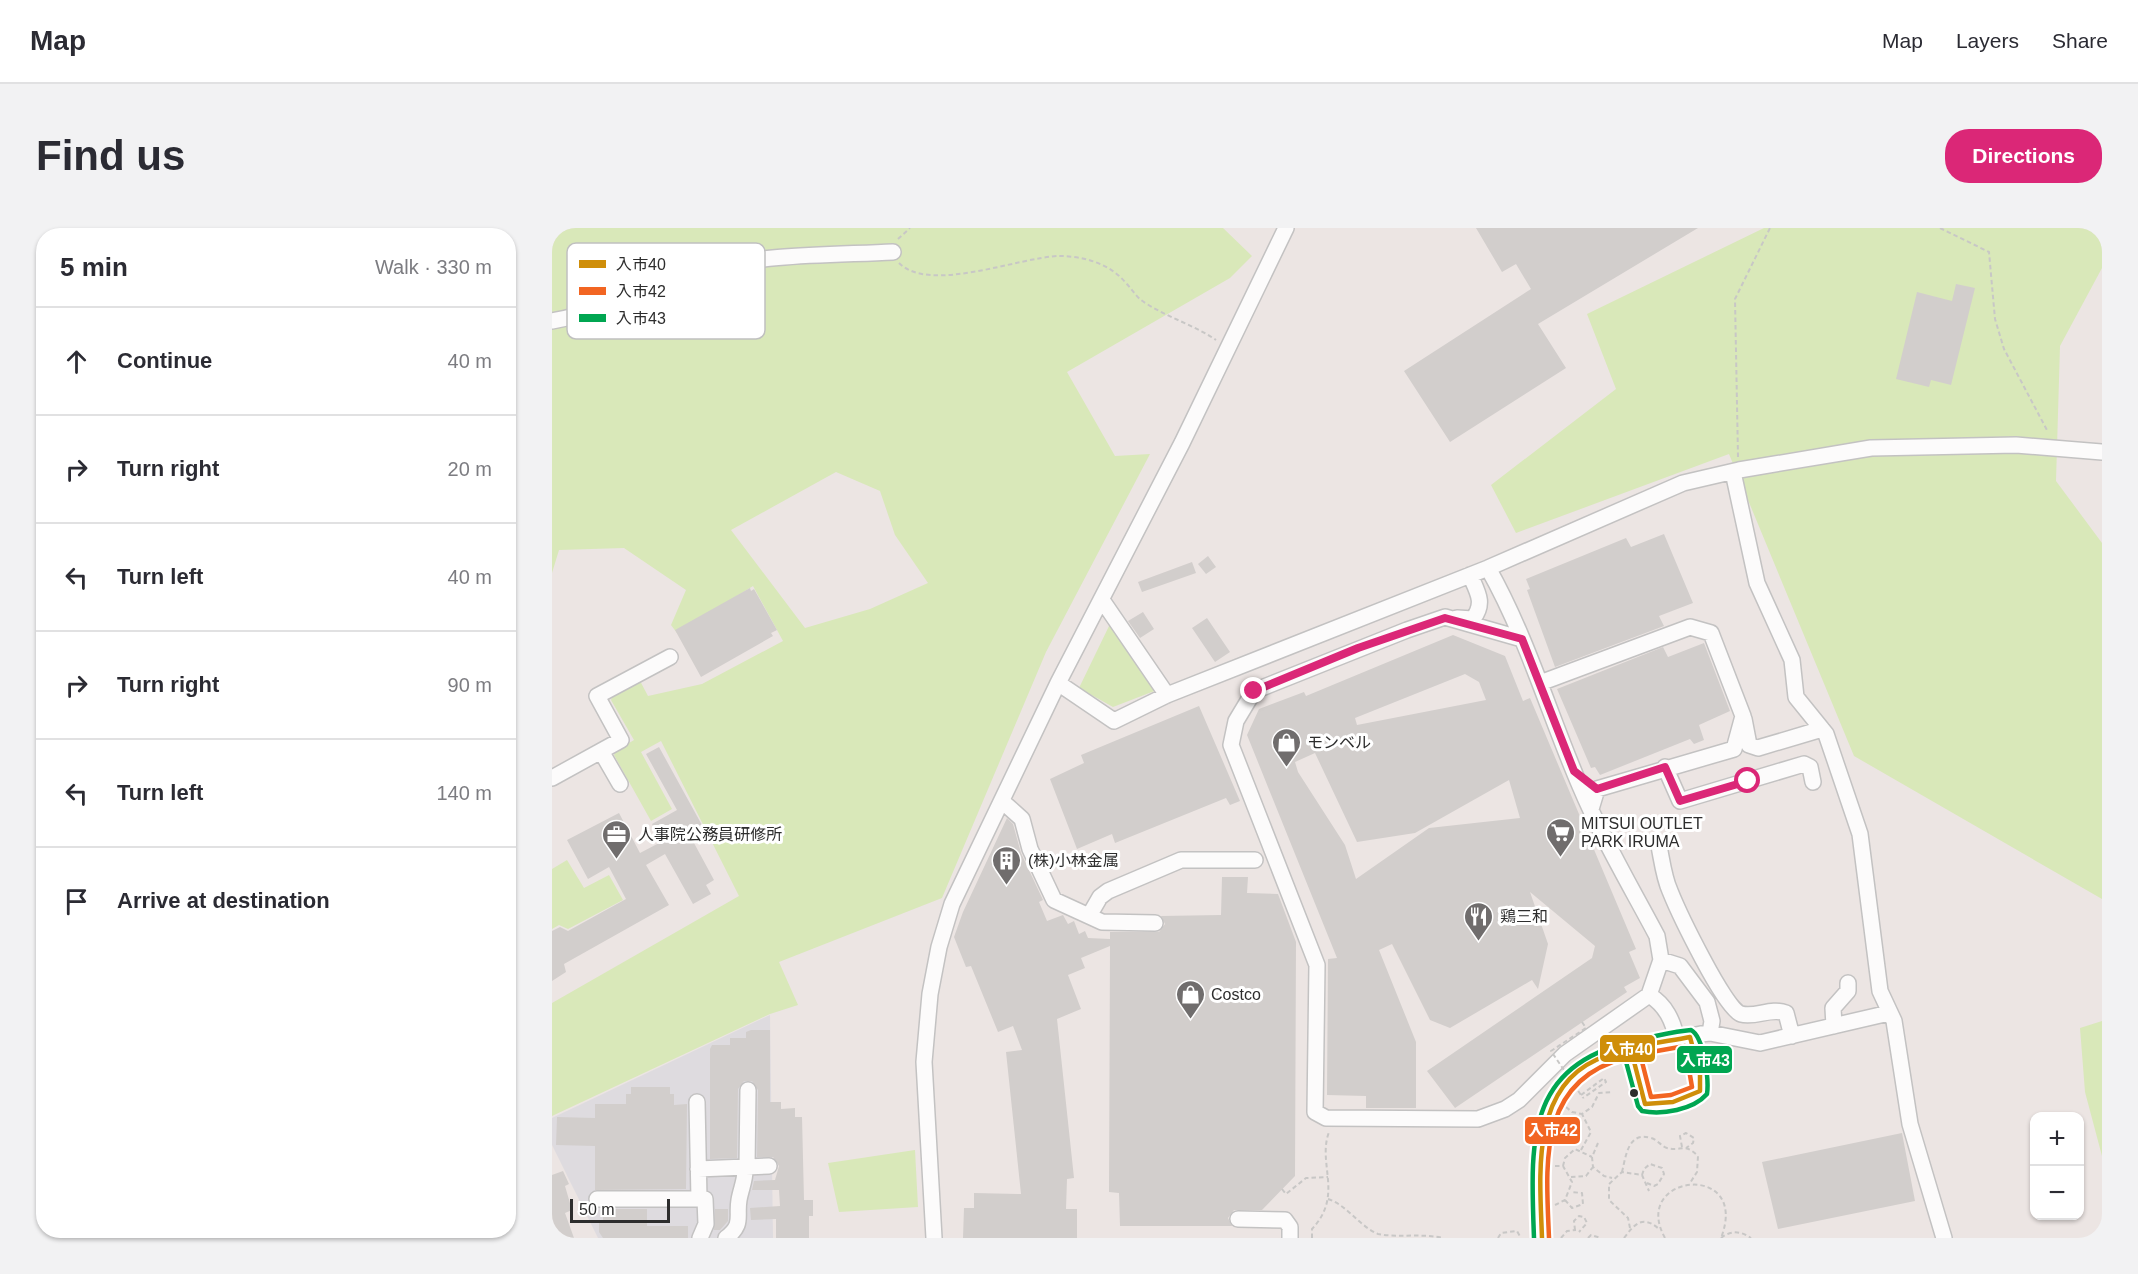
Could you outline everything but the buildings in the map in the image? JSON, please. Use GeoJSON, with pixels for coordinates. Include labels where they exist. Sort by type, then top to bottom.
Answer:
{"type":"FeatureCollection","features":[{"type":"Feature","properties":{"kind":"street"},"geometry":{"type":"LineString","coordinates":[[934,1238],[924,1062],[930,994],[939,946],[952,904],[1003,802],[1058,683],[1102,600],[1286,228]]}},
{"type":"Feature","properties":{"kind":"street"},"geometry":{"type":"LineString","coordinates":[[765,261],[892,252]]}},
{"type":"Feature","properties":{"kind":"street"},"geometry":{"type":"LineString","coordinates":[[552,321],[567,318]]}},
{"type":"Feature","properties":{"kind":"street"},"geometry":{"type":"LineString","coordinates":[[1058,683],[1114,721],[1167,695],[1488,568],[1683,483],[1736,471],[1871,448],[2016,445],[2102,452]]}},
{"type":"Feature","properties":{"kind":"street"},"geometry":{"type":"LineString","coordinates":[[1736,471],[1757,583],[1792,660],[1796,696],[1822,729],[1860,834],[1880,991],[1888,1013],[1894,1021],[1910,1124],[1944,1238]]}},
{"type":"Feature","properties":{"kind":"street"},"geometry":{"type":"LineString","coordinates":[[1470,575],[1480,600],[1481,609],[1473,619],[1445,618],[1358,648],[1254,691],[1236,721],[1231,745],[1317,965],[1315,1112],[1326,1118],[1478,1119],[1505,1109],[1519,1100],[1565,1054],[1649,995],[1660,960],[1657,936],[1591,809],[1522,639],[1488,568]]}},
{"type":"Feature","properties":{"kind":"street"},"geometry":{"type":"LineString","coordinates":[[1102,600],[1167,695]]}},
{"type":"Feature","properties":{"kind":"street"},"geometry":{"type":"LineString","coordinates":[[1445,618],[1522,639]]}},
{"type":"Feature","properties":{"kind":"street"},"geometry":{"type":"LineString","coordinates":[[1540,683],[1690,627],[1711,633],[1743,716],[1749,745],[1758,747],[1822,729]]}},
{"type":"Feature","properties":{"kind":"street"},"geometry":{"type":"LineString","coordinates":[[552,778],[621,740],[597,696],[670,657]]}},
{"type":"Feature","properties":{"kind":"street"},"geometry":{"type":"LineString","coordinates":[[1597,789],[1665,767],[1734,749],[1743,716]]}},
{"type":"Feature","properties":{"kind":"street"},"geometry":{"type":"LineString","coordinates":[[601,751],[620,784]]}},
{"type":"Feature","properties":{"kind":"street"},"geometry":{"type":"LineString","coordinates":[[1665,767],[1680,801],[1804,764],[1810,767],[1814,782]]}},
{"type":"Feature","properties":{"kind":"street"},"geometry":{"type":"LineString","coordinates":[[1574,771],[1597,789]]}},
{"type":"Feature","properties":{"kind":"street"},"geometry":{"type":"LineString","coordinates":[[1591,809],[1597,789]]}},
{"type":"Feature","properties":{"kind":"street"},"geometry":{"type":"LineString","coordinates":[[1003,802],[1022,819],[1030,849],[1054,900],[1102,922],[1155,923]]}},
{"type":"Feature","properties":{"kind":"street"},"geometry":{"type":"LineString","coordinates":[[1659,846],[1669,889],[1714,980],[1732,1010],[1742,1015],[1776,1009],[1786,1013],[1792,1036]]}},
{"type":"Feature","properties":{"kind":"street"},"geometry":{"type":"LineString","coordinates":[[1089,916],[1100,897],[1108,891],[1181,860],[1256,860]]}},
{"type":"Feature","properties":{"kind":"street"},"geometry":{"type":"LineString","coordinates":[[1660,960],[1680,966],[1707,1002],[1712,1021],[1710,1033]]}},
{"type":"Feature","properties":{"kind":"street"},"geometry":{"type":"LineString","coordinates":[[1834,1026],[1833,1008],[1848,991],[1848,983]]}},
{"type":"Feature","properties":{"kind":"street"},"geometry":{"type":"LineString","coordinates":[[1631,1050],[1642,1101],[1652,1106],[1694,1096],[1700,1092],[1700,1075],[1684,1038],[1659,1001],[1649,995]]}},
{"type":"Feature","properties":{"kind":"street"},"geometry":{"type":"LineString","coordinates":[[1542,1238],[1545,1132],[1555,1094],[1565,1080],[1582,1067],[1603,1057],[1710,1033],[1753,1044],[1888,1013]]}},
{"type":"Feature","properties":{"kind":"street"},"geometry":{"type":"LineString","coordinates":[[726,1238],[737,1226],[741,1212],[738,1203],[746,1178],[748,1090]]}},
{"type":"Feature","properties":{"kind":"street"},"geometry":{"type":"LineString","coordinates":[[697,1102],[699,1199]]}},
{"type":"Feature","properties":{"kind":"street"},"geometry":{"type":"LineString","coordinates":[[698,1169],[769,1166]]}},
{"type":"Feature","properties":{"kind":"street"},"geometry":{"type":"LineString","coordinates":[[597,1199],[705,1199],[706,1224],[700,1238]]}},
{"type":"Feature","properties":{"kind":"street"},"geometry":{"type":"LineString","coordinates":[[1238,1220],[1285,1221],[1290,1227],[1290,1238]]}},
{"type":"Feature","properties":{"kind":"path"},"geometry":{"type":"LineString","coordinates":[[1736,471],[1735,299],[1770,228]]}},
{"type":"Feature","properties":{"kind":"path"},"geometry":{"type":"LineString","coordinates":[[1940,228],[1989,252],[1995,319],[2004,349],[2055,448]]}},
{"type":"Feature","properties":{"kind":"path"},"geometry":{"type":"LineString","coordinates":[[892,252],[900,266],[917,274],[946,275],[982,272],[1024,259],[1059,256],[1084,258],[1116,273],[1135,296],[1147,304],[1193,325],[1228,348]]}},
{"type":"Feature","properties":{"kind":"path"},"geometry":{"type":"LineString","coordinates":[[1582,1022],[1586,1028],[1551,1051],[1582,1096]]}},
{"type":"Feature","properties":{"kind":"path"},"geometry":{"type":"LineString","coordinates":[[1604,1078],[1606,1082],[1582,1096],[1604,1078]]}},
{"type":"Feature","properties":{"kind":"path"},"geometry":{"type":"LineString","coordinates":[[1562,1104],[1572,1112],[1582,1114],[1592,1107],[1599,1093],[1612,1092]]}},
{"type":"Feature","properties":{"kind":"path"},"geometry":{"type":"LineString","coordinates":[[1581,1150],[1591,1132],[1582,1114]]}},
{"type":"Feature","properties":{"kind":"path"},"geometry":{"type":"LineString","coordinates":[[1558,1116],[1575,1142]]}},
{"type":"Feature","properties":{"kind":"path"},"geometry":{"type":"LineString","coordinates":[[1312,1238],[1312,1229],[1321,1220],[1328,1199],[1330,1132]]}},
{"type":"Feature","properties":{"kind":"path"},"geometry":{"type":"LineString","coordinates":[[1682,1147],[1680,1136],[1686,1133],[1691,1134],[1694,1138],[1693,1143],[1686,1148]]}},
{"type":"Feature","properties":{"kind":"path"},"geometry":{"type":"LineString","coordinates":[[1622,1172],[1630,1142],[1636,1138],[1653,1138],[1669,1149],[1682,1147],[1698,1156],[1699,1164],[1690,1183]]}},
{"type":"Feature","properties":{"kind":"path"},"geometry":{"type":"LineString","coordinates":[[1571,1177],[1586,1176],[1593,1167],[1592,1157],[1598,1143]]}},
{"type":"Feature","properties":{"kind":"path"},"geometry":{"type":"LineString","coordinates":[[1563,1166],[1565,1158],[1571,1151],[1581,1150],[1592,1157]]}},
{"type":"Feature","properties":{"kind":"path"},"geometry":{"type":"LineString","coordinates":[[1642,1175],[1644,1169],[1650,1164],[1662,1168],[1664,1174],[1658,1185],[1647,1183]]}},
{"type":"Feature","properties":{"kind":"path"},"geometry":{"type":"LineString","coordinates":[[1555,1166],[1563,1166]]}},
{"type":"Feature","properties":{"kind":"path"},"geometry":{"type":"LineString","coordinates":[[1555,1205],[1565,1200],[1570,1192],[1571,1177],[1563,1166]]}},
{"type":"Feature","properties":{"kind":"path"},"geometry":{"type":"LineString","coordinates":[[1593,1167],[1604,1176],[1612,1178]]}},
{"type":"Feature","properties":{"kind":"path"},"geometry":{"type":"LineString","coordinates":[[1630,1228],[1628,1218],[1608,1200],[1607,1193],[1612,1178],[1622,1172],[1642,1175],[1649,1191]]}},
{"type":"Feature","properties":{"kind":"path"},"geometry":{"type":"LineString","coordinates":[[1282,1189],[1286,1194],[1306,1178],[1328,1177]]}},
{"type":"Feature","properties":{"kind":"path"},"geometry":{"type":"LineString","coordinates":[[1659,1229],[1659,1208],[1665,1198],[1675,1188],[1690,1183],[1710,1188],[1724,1204],[1727,1215],[1720,1238],[1726,1233],[1738,1231],[1750,1238]]}},
{"type":"Feature","properties":{"kind":"path"},"geometry":{"type":"LineString","coordinates":[[1565,1200],[1572,1208],[1583,1204],[1582,1193],[1570,1192]]}},
{"type":"Feature","properties":{"kind":"path"},"geometry":{"type":"LineString","coordinates":[[1328,1199],[1336,1202],[1360,1225],[1383,1236],[1423,1235],[1443,1238]]}},
{"type":"Feature","properties":{"kind":"path"},"geometry":{"type":"LineString","coordinates":[[1575,1230],[1574,1221],[1579,1216],[1584,1217],[1587,1223],[1586,1228],[1579,1232]]}},
{"type":"Feature","properties":{"kind":"path"},"geometry":{"type":"LineString","coordinates":[[1624,1238],[1630,1228],[1645,1222],[1659,1229],[1665,1238]]}},
{"type":"Feature","properties":{"kind":"path"},"geometry":{"type":"LineString","coordinates":[[1498,1238],[1501,1233],[1509,1230],[1517,1231],[1521,1238]]}},
{"type":"Feature","properties":{"kind":"path"},"geometry":{"type":"LineString","coordinates":[[1561,1238],[1567,1231],[1575,1230],[1586,1238],[1591,1235],[1601,1238]]}},
{"type":"Feature","properties":{"kind":"shaded area"},"geometry":{"type":"Polygon","coordinates":[[[770,1015],[773,1238],[598,1238],[552,1145],[552,1118],[770,1015]]]}},
{"type":"Feature","properties":{"kind":"green space"},"geometry":{"type":"Polygon","coordinates":[[[552,228],[1223,228],[1252,256],[1230,278],[1067,372],[1115,456],[1150,454],[1046,652],[942,898],[779,962],[798,1005],[770,1014],[552,1116],[552,1003],[739,896],[661,741],[641,752],[672,809],[651,821],[614,755],[616,751],[634,740],[611,700],[613,695],[639,679],[648,696],[702,684],[783,641],[753,586],[677,633],[671,625],[686,590],[624,548],[559,550],[552,573],[552,228]],[[836,472],[731,530],[805,628],[870,609],[928,583],[895,535],[880,491],[836,472]]]}},
{"type":"Feature","properties":{"kind":"green space"},"geometry":{"type":"Polygon","coordinates":[[[1764,228],[2102,228],[2102,268],[2060,346],[2056,481],[2102,543],[2102,899],[1854,756],[1729,454],[1516,533],[1491,485],[1616,389],[1587,314],[1764,228]]]}},
{"type":"Feature","properties":{"kind":"green space"},"geometry":{"type":"Polygon","coordinates":[[[1110,624],[1157,690],[1113,707],[1079,688],[1110,624]]]}},
{"type":"Feature","properties":{"kind":"green space"},"geometry":{"type":"Polygon","coordinates":[[[567,860],[584,888],[609,875],[623,900],[568,929],[559,925],[552,929],[552,869],[567,860]]]}},
{"type":"Feature","properties":{"kind":"green space"},"geometry":{"type":"Polygon","coordinates":[[[2102,1021],[2102,1156],[2085,1092],[2080,1028],[2102,1021]]]}},
{"type":"Feature","properties":{"kind":"green space"},"geometry":{"type":"Polygon","coordinates":[[[915,1150],[918,1207],[839,1212],[828,1163],[915,1150]]]}},
{"type":"Feature","properties":{"kind":"transit line","name":"入市43"},"geometry":{"type":"LineString","coordinates":[[1534,1238],[1533,1167],[1536,1136],[1543,1108],[1557,1084],[1577,1064],[1607,1049],[1646,1038],[1691,1030],[1696,1034],[1702,1050],[1706,1069],[1707,1094],[1694,1104],[1677,1110],[1642,1111],[1638,1106],[1625,1058]]}},
{"type":"Feature","properties":{"kind":"transit line","name":"入市40"},"geometry":{"type":"LineString","coordinates":[[1542,1238],[1540,1189],[1544,1138],[1549,1114],[1559,1092],[1575,1074],[1596,1060],[1619,1051],[1690,1037],[1700,1075],[1700,1091],[1673,1102],[1645,1104],[1631,1050]]}},
{"type":"Feature","properties":{"kind":"transit line","name":"入市42"},"geometry":{"type":"LineString","coordinates":[[1685,1046],[1692,1087],[1671,1095],[1651,1097],[1640,1054],[1685,1046]]}},
{"type":"Feature","properties":{"kind":"transit line","name":"入市42"},"geometry":{"type":"LineString","coordinates":[[1549,1238],[1547,1182],[1549,1155],[1553,1129],[1561,1106],[1576,1085],[1596,1069],[1625,1058]]}},
{"type":"Feature","properties":{"kind":"place","name":"モンベル"},"geometry":{"type":"Point","coordinates":[1286,768]}},
{"type":"Feature","properties":{"kind":"place","name":"MITSUI OUTLET PARK IRUMA"},"geometry":{"type":"Point","coordinates":[1560,858]}},
{"type":"Feature","properties":{"kind":"place","name":"人事院公務員研修所"},"geometry":{"type":"Point","coordinates":[617,860]}},
{"type":"Feature","properties":{"kind":"place","name":"(株)小林金属"},"geometry":{"type":"Point","coordinates":[1007,886]}},
{"type":"Feature","properties":{"kind":"place","name":"鶏三和"},"geometry":{"type":"Point","coordinates":[1479,942]}},
{"type":"Feature","properties":{"kind":"place","name":"Costco"},"geometry":{"type":"Point","coordinates":[1190,1020]}},
{"type":"Feature","properties":{"kind":"route"},"geometry":{"type":"LineString","coordinates":[[1254,691],[1358,648],[1445,618],[1522,639],[1574,771],[1597,789],[1665,767],[1680,801],[1748,781]]}}]}
